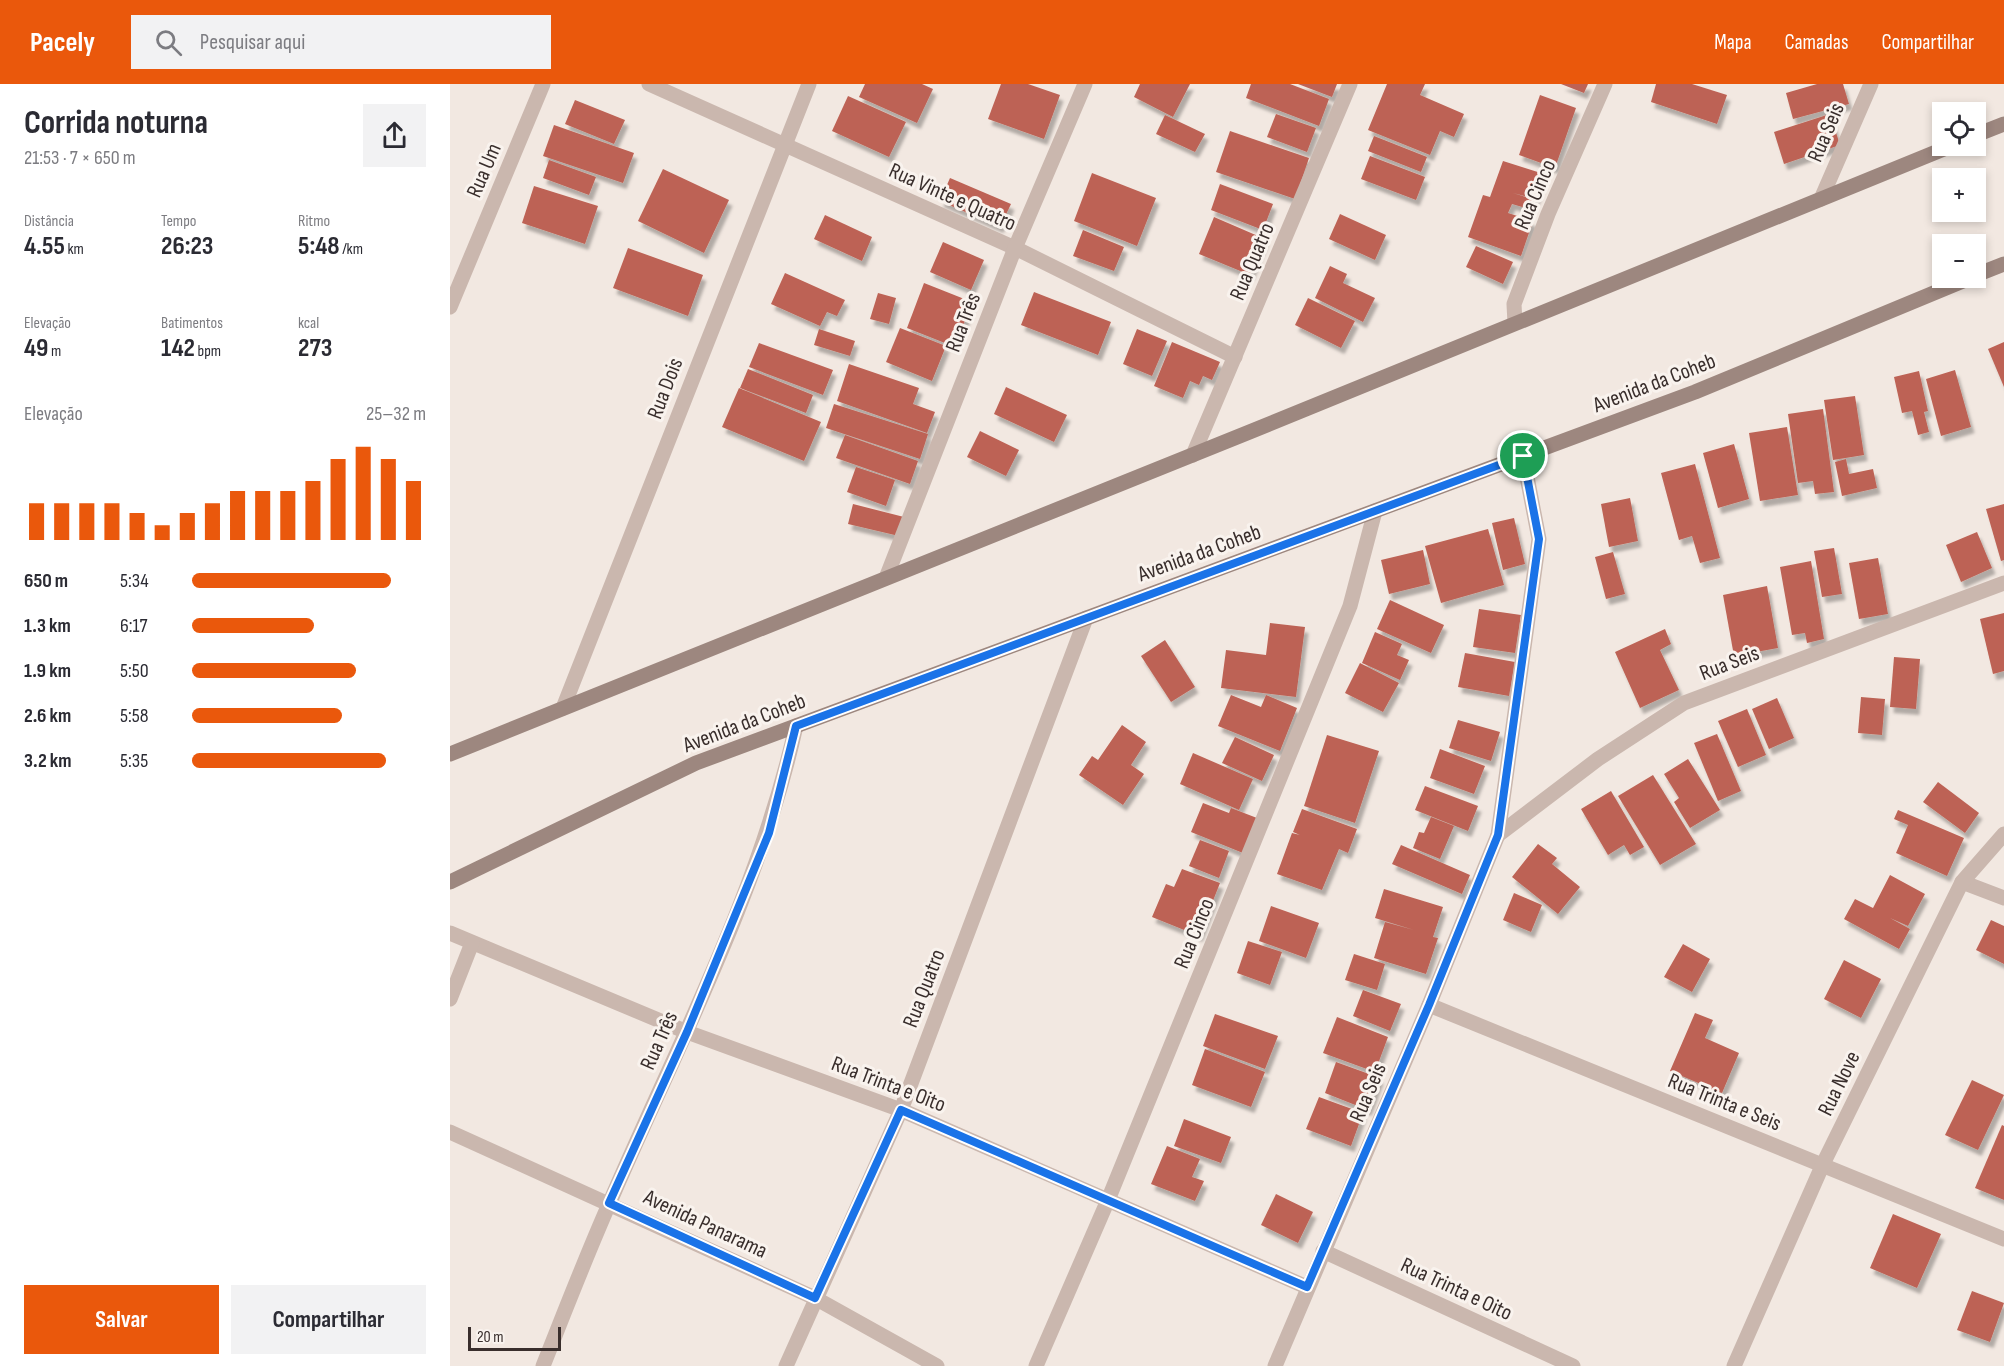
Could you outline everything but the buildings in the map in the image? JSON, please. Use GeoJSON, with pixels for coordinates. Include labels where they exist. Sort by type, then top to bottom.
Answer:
{"type":"FeatureCollection","features":[{"type":"Feature","properties":{"kind":"main road"},"geometry":{"type":"LineString","coordinates":[[1986,131],[2004,124]]}},
{"type":"Feature","properties":{"kind":"main road"},"geometry":{"type":"LineString","coordinates":[[450,754],[1932,154]]}},
{"type":"Feature","properties":{"kind":"main road"},"geometry":{"type":"LineString","coordinates":[[1986,271],[2004,264]]}},
{"type":"Feature","properties":{"kind":"main road","name":"Avenida da Coheb"},"geometry":{"type":"LineString","coordinates":[[450,882],[696,763],[1695,392],[1946,288]]}},
{"type":"Feature","properties":{"kind":"street","name":"Rua Um"},"geometry":{"type":"LineString","coordinates":[[450,307],[543,84]]}},
{"type":"Feature","properties":{"kind":"street","name":"Rua Vinte e Quatro"},"geometry":{"type":"LineString","coordinates":[[650,84],[1016,248],[1235,357]]}},
{"type":"Feature","properties":{"kind":"street","name":"Rua Dois"},"geometry":{"type":"LineString","coordinates":[[563,708],[783,145],[809,84]]}},
{"type":"Feature","properties":{"kind":"street","name":"Rua Três"},"geometry":{"type":"LineString","coordinates":[[885,578],[1016,248],[1085,84]]}},
{"type":"Feature","properties":{"kind":"street","name":"Rua Quatro"},"geometry":{"type":"LineString","coordinates":[[1192,455],[1350,84]]}},
{"type":"Feature","properties":{"kind":"street","name":"Rua Cinco"},"geometry":{"type":"LineString","coordinates":[[1515,323],[1514,304],[1548,214],[1605,84]]}},
{"type":"Feature","properties":{"kind":"street","name":"Rua Seis"},"geometry":{"type":"LineString","coordinates":[[1821,199],[1871,84]]}},
{"type":"Feature","properties":{"kind":"street","name":"Rua Seis"},"geometry":{"type":"LineString","coordinates":[[1275,1366],[1429,1005],[1498,835],[1539,539],[1523,456]]}},
{"type":"Feature","properties":{"kind":"street","name":"Rua Cinco"},"geometry":{"type":"LineString","coordinates":[[1036,1366],[1108,1200],[1350,606],[1375,511]]}},
{"type":"Feature","properties":{"kind":"street","name":"Rua Seis"},"geometry":{"type":"LineString","coordinates":[[1498,835],[1598,759],[1684,703],[2004,582]]}},
{"type":"Feature","properties":{"kind":"street","name":"Rua Quatro"},"geometry":{"type":"LineString","coordinates":[[786,1366],[901,1110],[1086,618]]}},
{"type":"Feature","properties":{"kind":"street","name":"Rua Três"},"geometry":{"type":"LineString","coordinates":[[543,1366],[609,1203],[687,1032],[769,833],[796,726]]}},
{"type":"Feature","properties":{"kind":"street","name":"Rua Nove"},"geometry":{"type":"LineString","coordinates":[[1734,1366],[1823,1164],[1962,882],[2004,834]]}},
{"type":"Feature","properties":{"kind":"street"},"geometry":{"type":"LineString","coordinates":[[1962,882],[2004,898]]}},
{"type":"Feature","properties":{"kind":"street","name":"Rua Trinta e Oito"},"geometry":{"type":"LineString","coordinates":[[450,933],[687,1032],[901,1110],[1307,1287]]}},
{"type":"Feature","properties":{"kind":"street"},"geometry":{"type":"LineString","coordinates":[[450,999],[472,942]]}},
{"type":"Feature","properties":{"kind":"street","name":"Rua Trinta e Seis"},"geometry":{"type":"LineString","coordinates":[[1429,1005],[2004,1239]]}},
{"type":"Feature","properties":{"kind":"street","name":"Avenida Panarama"},"geometry":{"type":"LineString","coordinates":[[450,1132],[815,1298],[937,1366]]}},
{"type":"Feature","properties":{"kind":"street","name":"Rua Trinta e Oito"},"geometry":{"type":"LineString","coordinates":[[1323,1251],[1573,1366]]}},
{"type":"Feature","properties":{"kind":"route"},"geometry":{"type":"LineString","coordinates":[[1523,456],[1539,539],[1498,835],[1429,1005],[1307,1287],[901,1110],[815,1298],[609,1203],[687,1032],[769,833],[796,726],[1523,456]]}}]}
